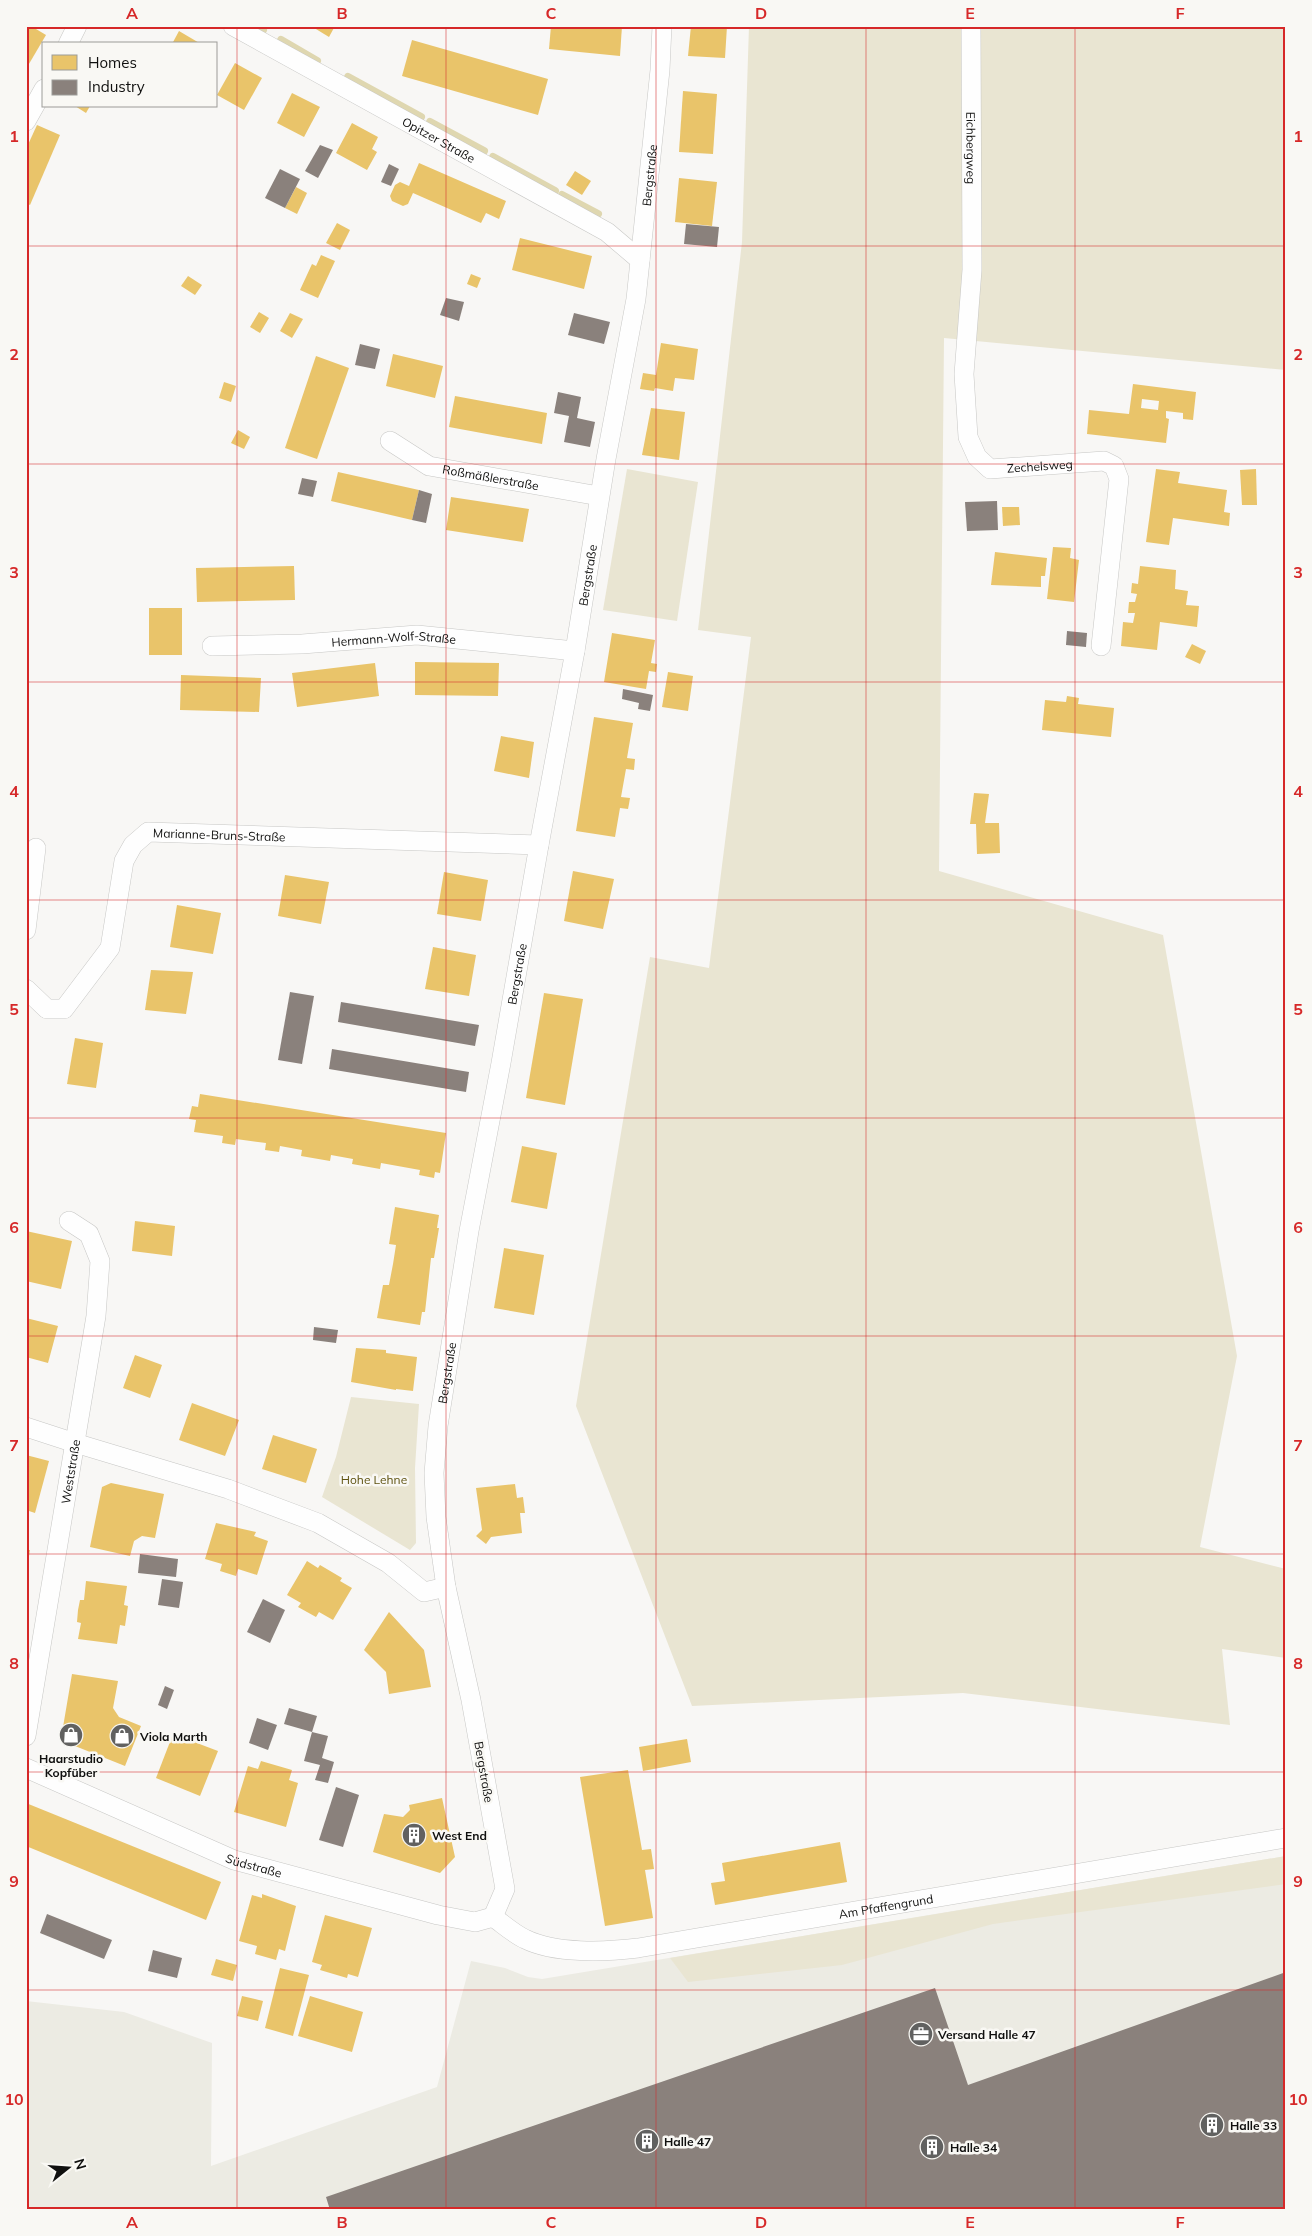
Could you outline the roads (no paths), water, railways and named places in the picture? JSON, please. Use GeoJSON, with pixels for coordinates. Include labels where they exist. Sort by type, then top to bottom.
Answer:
{"type":"FeatureCollection","features":[{"type":"Feature","properties":{"kind":"street"},"geometry":{"type":"LineString","coordinates":[[69,42],[77,26]]}},
{"type":"Feature","properties":{"kind":"street","name":"Opitzer Straße"},"geometry":{"type":"LineString","coordinates":[[233,26],[607,232],[640,260]]}},
{"type":"Feature","properties":{"kind":"street","name":"Bergstraße"},"geometry":{"type":"LineString","coordinates":[[493,1917],[505,1889],[471,1700],[446,1587],[436,1516],[434,1473],[438,1426],[468,1231],[501,1063],[539,845],[576,651],[599,496],[636,299],[660,70],[662,26]]}},
{"type":"Feature","properties":{"kind":"street","name":"Eichbergweg"},"geometry":{"type":"LineString","coordinates":[[971,26],[972,270]]}},
{"type":"Feature","properties":{"kind":"street"},"geometry":{"type":"LineString","coordinates":[[26,121],[42,93]]}},
{"type":"Feature","properties":{"kind":"street","name":"Zechelsweg"},"geometry":{"type":"LineString","coordinates":[[972,270],[964,374],[968,437],[976,457],[990,469],[1104,461],[1114,466],[1119,480],[1101,646]]}},
{"type":"Feature","properties":{"kind":"street","name":"Roßmäßlerstraße"},"geometry":{"type":"LineString","coordinates":[[390,441],[429,466],[599,496]]}},
{"type":"Feature","properties":{"kind":"street","name":"Hermann-Wolf-Straße"},"geometry":{"type":"LineString","coordinates":[[212,646],[302,644],[417,635],[576,651]]}},
{"type":"Feature","properties":{"kind":"street","name":"Marianne-Bruns-Straße"},"geometry":{"type":"LineString","coordinates":[[26,989],[46,1009],[64,1009],[110,948],[124,861],[133,845],[148,832],[539,845]]}},
{"type":"Feature","properties":{"kind":"street"},"geometry":{"type":"LineString","coordinates":[[26,930],[36,848]]}},
{"type":"Feature","properties":{"kind":"street","name":"Weststraße"},"geometry":{"type":"LineString","coordinates":[[26,1736],[96,1316],[100,1261],[89,1234],[69,1221]]}},
{"type":"Feature","properties":{"kind":"street"},"geometry":{"type":"LineString","coordinates":[[26,1427],[228,1489],[318,1523],[388,1564],[424,1592],[446,1587]]}},
{"type":"Feature","properties":{"kind":"street","name":"Südstraße"},"geometry":{"type":"LineString","coordinates":[[26,1768],[234,1860],[438,1915],[475,1922],[493,1917]]}},
{"type":"Feature","properties":{"kind":"street","name":"Am Pfaffengrund"},"geometry":{"type":"LineString","coordinates":[[493,1917],[526,1940],[564,1949],[607,1952],[1286,1838]]}},
{"type":"Feature","properties":{"kind":"waterway"},"geometry":{"type":"LineString","coordinates":[[256,26],[263,30]]}},
{"type":"Feature","properties":{"kind":"waterway"},"geometry":{"type":"LineString","coordinates":[[281,40],[317,61]]}},
{"type":"Feature","properties":{"kind":"waterway"},"geometry":{"type":"LineString","coordinates":[[348,77],[421,117]]}},
{"type":"Feature","properties":{"kind":"waterway"},"geometry":{"type":"LineString","coordinates":[[430,122],[484,151]]}},
{"type":"Feature","properties":{"kind":"waterway"},"geometry":{"type":"LineString","coordinates":[[493,157],[555,191]]}},
{"type":"Feature","properties":{"kind":"waterway"},"geometry":{"type":"LineString","coordinates":[[562,195],[598,214]]}},
{"type":"Feature","properties":{"kind":"place","name":"Haarstudio Kopfüber"},"geometry":{"type":"Point","coordinates":[71,1735]}},
{"type":"Feature","properties":{"kind":"place","name":"Viola Marth"},"geometry":{"type":"Point","coordinates":[122,1736]}},
{"type":"Feature","properties":{"kind":"place","name":"West End"},"geometry":{"type":"Point","coordinates":[414,1835]}},
{"type":"Feature","properties":{"kind":"place","name":"Versand Halle 47"},"geometry":{"type":"Point","coordinates":[921,2034]}},
{"type":"Feature","properties":{"kind":"place","name":"Halle 33"},"geometry":{"type":"Point","coordinates":[1212,2125]}},
{"type":"Feature","properties":{"kind":"place","name":"Halle 47"},"geometry":{"type":"Point","coordinates":[647,2141]}},
{"type":"Feature","properties":{"kind":"place","name":"Halle 34"},"geometry":{"type":"Point","coordinates":[932,2147]}},
{"type":"Feature","properties":{"kind":"park label","name":"Hohe Lehne"},"geometry":{"type":"Point","coordinates":[374,1479]}}]}
